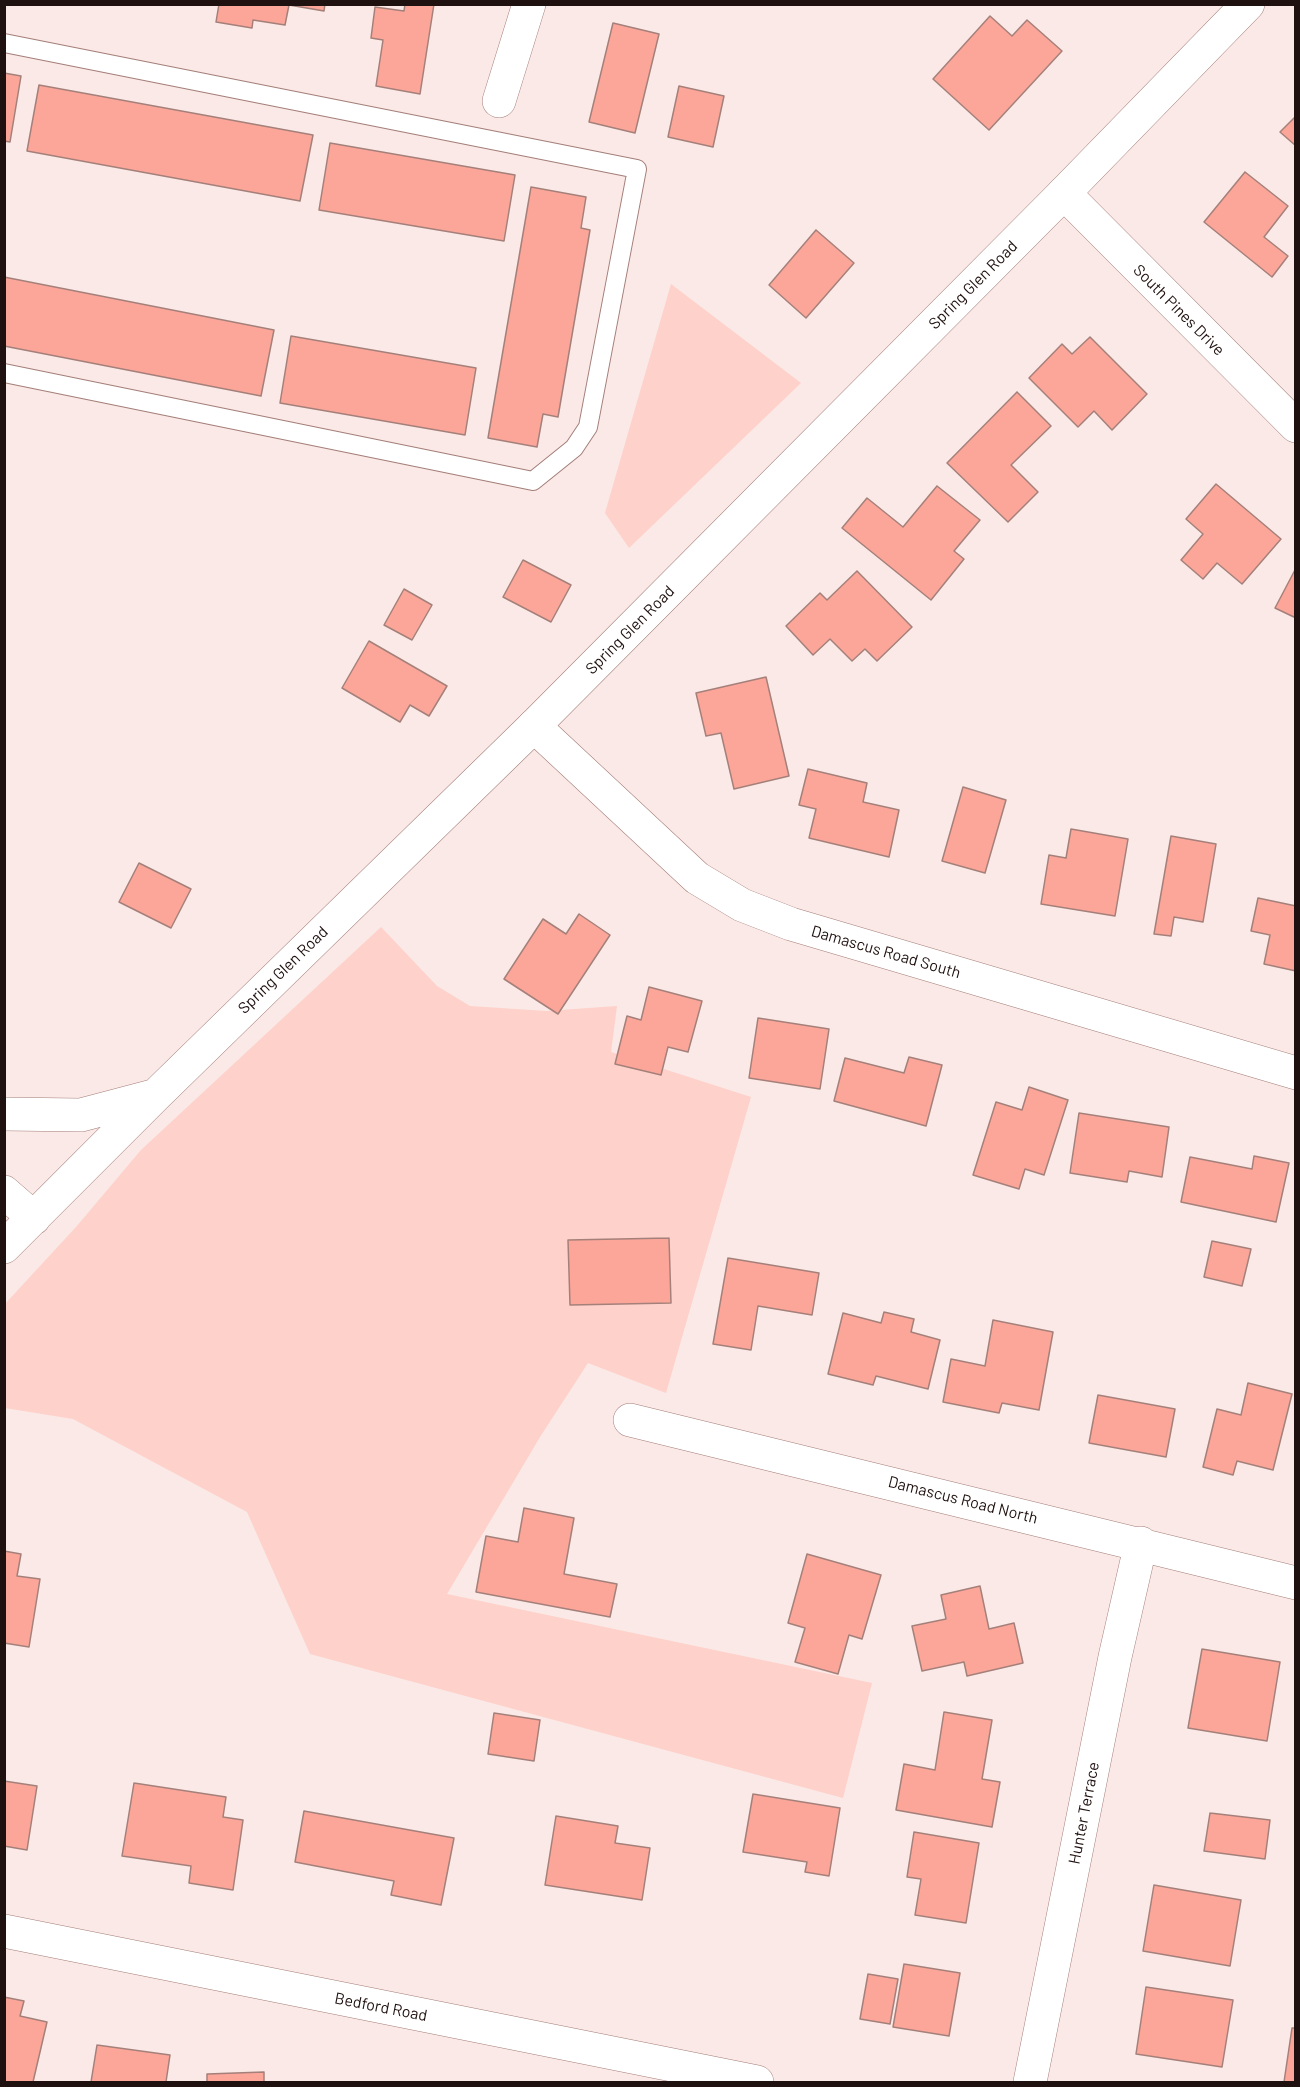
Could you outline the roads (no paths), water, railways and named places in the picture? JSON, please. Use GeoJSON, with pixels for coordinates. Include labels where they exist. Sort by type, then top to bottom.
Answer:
{"type":"FeatureCollection","features":[{"type":"Feature","properties":{"kind":"street"},"geometry":{"type":"LineString","coordinates":[[499,102],[529,4]]}},
{"type":"Feature","properties":{"kind":"street","name":"Spring Glen Road"},"geometry":{"type":"LineString","coordinates":[[4,1247],[155,1096],[534,726],[1064,193],[1248,4]]}},
{"type":"Feature","properties":{"kind":"street","name":"South Pines Drive"},"geometry":{"type":"LineString","coordinates":[[1064,193],[1296,426]]}},
{"type":"Feature","properties":{"kind":"street","name":"Damascus Road South"},"geometry":{"type":"LineString","coordinates":[[534,726],[697,878],[742,905],[791,924],[1296,1073]]}},
{"type":"Feature","properties":{"kind":"street"},"geometry":{"type":"LineString","coordinates":[[4,1114],[81,1115],[155,1096]]}},
{"type":"Feature","properties":{"kind":"street"},"geometry":{"type":"LineString","coordinates":[[4,1192],[34,1218]]}},
{"type":"Feature","properties":{"kind":"street","name":"Damascus Road North"},"geometry":{"type":"LineString","coordinates":[[630,1420],[1141,1543],[1296,1583]]}},
{"type":"Feature","properties":{"kind":"street","name":"Hunter Terrace"},"geometry":{"type":"LineString","coordinates":[[1030,2082],[1115,1657],[1141,1543]]}},
{"type":"Feature","properties":{"kind":"street","name":"Bedford Road"},"geometry":{"type":"LineString","coordinates":[[4,1931],[757,2082]]}},
{"type":"Feature","properties":{"kind":"lane"},"geometry":{"type":"LineString","coordinates":[[4,43],[637,170],[588,427],[574,448],[533,481],[4,373]]}}]}
